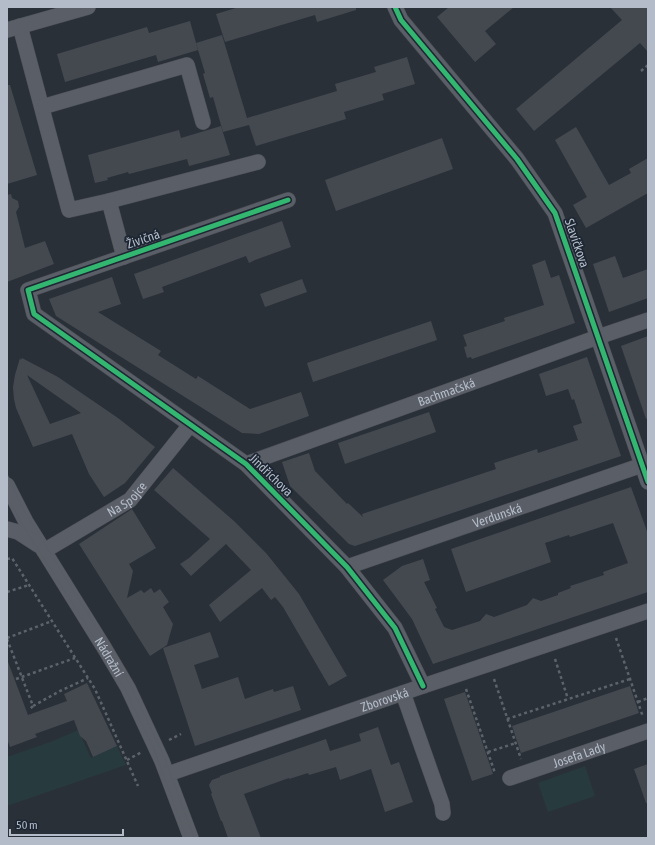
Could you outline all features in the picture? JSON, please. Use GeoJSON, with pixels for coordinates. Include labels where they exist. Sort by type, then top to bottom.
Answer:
{"type":"FeatureCollection","features":[{"type":"Feature","properties":{"kind":"street"},"geometry":{"type":"LineString","coordinates":[[88,7],[14,28],[42,107],[70,210],[258,162]]}},
{"type":"Feature","properties":{"kind":"street","name":"Slavíčkova"},"geometry":{"type":"LineString","coordinates":[[395,7],[401,20],[517,159],[555,213],[598,337],[645,464],[648,482]]}},
{"type":"Feature","properties":{"kind":"street"},"geometry":{"type":"LineString","coordinates":[[42,107],[187,65],[203,122]]}},
{"type":"Feature","properties":{"kind":"street","name":"Živičná"},"geometry":{"type":"LineString","coordinates":[[34,314],[28,290],[288,200]]}},
{"type":"Feature","properties":{"kind":"street"},"geometry":{"type":"LineString","coordinates":[[109,201],[124,257]]}},
{"type":"Feature","properties":{"kind":"street","name":"Jindřichova"},"geometry":{"type":"LineString","coordinates":[[34,314],[246,464],[346,567],[394,628],[423,686]]}},
{"type":"Feature","properties":{"kind":"street","name":"Bachmačská"},"geometry":{"type":"LineString","coordinates":[[246,464],[648,320]]}},
{"type":"Feature","properties":{"kind":"street","name":"Na Spojce"},"geometry":{"type":"LineString","coordinates":[[44,551],[130,500],[190,425]]}},
{"type":"Feature","properties":{"kind":"street","name":"Verdunská"},"geometry":{"type":"LineString","coordinates":[[346,567],[645,464]]}},
{"type":"Feature","properties":{"kind":"street","name":"Nádražní"},"geometry":{"type":"LineString","coordinates":[[7,485],[26,522],[128,688],[168,774],[191,838]]}},
{"type":"Feature","properties":{"kind":"street"},"geometry":{"type":"LineString","coordinates":[[7,529],[18,532],[32,540],[44,551]]}},
{"type":"Feature","properties":{"kind":"street","name":"Zborovská"},"geometry":{"type":"LineString","coordinates":[[168,774],[423,686],[648,611]]}},
{"type":"Feature","properties":{"kind":"street"},"geometry":{"type":"LineString","coordinates":[[403,693],[440,798],[443,813]]}},
{"type":"Feature","properties":{"kind":"street","name":"Josefa Lady"},"geometry":{"type":"LineString","coordinates":[[504,779],[526,773],[648,731]]}},
{"type":"Feature","properties":{"kind":"path"},"geometry":{"type":"LineString","coordinates":[[641,71],[648,65]]}},
{"type":"Feature","properties":{"kind":"path"},"geometry":{"type":"LineString","coordinates":[[7,560],[12,558],[95,689],[138,786]]}},
{"type":"Feature","properties":{"kind":"path"},"geometry":{"type":"LineString","coordinates":[[7,592],[29,585]]}},
{"type":"Feature","properties":{"kind":"path"},"geometry":{"type":"LineString","coordinates":[[33,706],[7,638],[52,621]]}},
{"type":"Feature","properties":{"kind":"path"},"geometry":{"type":"LineString","coordinates":[[616,638],[648,731]]}},
{"type":"Feature","properties":{"kind":"path"},"geometry":{"type":"LineString","coordinates":[[16,679],[75,658]]}},
{"type":"Feature","properties":{"kind":"path"},"geometry":{"type":"LineString","coordinates":[[555,659],[568,699]]}},
{"type":"Feature","properties":{"kind":"path"},"geometry":{"type":"LineString","coordinates":[[29,710],[33,706],[60,691],[88,678]]}},
{"type":"Feature","properties":{"kind":"path"},"geometry":{"type":"LineString","coordinates":[[494,679],[526,773]]}},
{"type":"Feature","properties":{"kind":"path"},"geometry":{"type":"LineString","coordinates":[[508,719],[630,679]]}},
{"type":"Feature","properties":{"kind":"path"},"geometry":{"type":"LineString","coordinates":[[466,689],[488,752],[504,779]]}},
{"type":"Feature","properties":{"kind":"path"},"geometry":{"type":"LineString","coordinates":[[638,702],[648,698]]}},
{"type":"Feature","properties":{"kind":"path"},"geometry":{"type":"LineString","coordinates":[[488,752],[516,743]]}},
{"type":"Feature","properties":{"kind":"green space"},"geometry":{"type":"Polygon","coordinates":[[[78,730],[91,758],[117,746],[126,765],[7,806],[7,757],[53,741],[78,730]]]}},
{"type":"Feature","properties":{"kind":"green space"},"geometry":{"type":"Polygon","coordinates":[[[585,766],[595,796],[548,812],[538,783],[585,766]]]}},
{"type":"Feature","properties":{"kind":"building"},"geometry":{"type":"Polygon","coordinates":[[[239,7],[356,7],[356,10],[317,22],[315,15],[225,42],[216,14],[239,7]]]}},
{"type":"Feature","properties":{"kind":"building"},"geometry":{"type":"Polygon","coordinates":[[[449,7],[514,7],[485,31],[496,44],[475,62],[437,17],[449,7]]]}},
{"type":"Feature","properties":{"kind":"building"},"geometry":{"type":"Polygon","coordinates":[[[610,7],[648,7],[648,52],[640,43],[534,131],[516,109],[622,20],[610,7]]]}},
{"type":"Feature","properties":{"kind":"building"},"geometry":{"type":"Polygon","coordinates":[[[190,21],[198,50],[158,62],[156,55],[65,82],[57,54],[147,27],[149,33],[190,21]]]}},
{"type":"Feature","properties":{"kind":"building"},"geometry":{"type":"Polygon","coordinates":[[[222,35],[247,118],[337,91],[335,84],[376,72],[374,67],[407,57],[415,84],[382,94],[384,100],[344,112],[346,119],[256,146],[249,125],[223,132],[213,97],[210,98],[203,74],[205,73],[196,43],[222,35]]]}},
{"type":"Feature","properties":{"kind":"building"},"geometry":{"type":"Polygon","coordinates":[[[7,85],[10,85],[37,175],[7,184],[7,85]]]}},
{"type":"Feature","properties":{"kind":"building"},"geometry":{"type":"Polygon","coordinates":[[[221,126],[230,155],[189,166],[187,159],[129,174],[128,172],[107,178],[108,180],[95,183],[88,155],[179,130],[181,138],[221,126]]]}},
{"type":"Feature","properties":{"kind":"building"},"geometry":{"type":"Polygon","coordinates":[[[576,127],[609,185],[631,173],[629,169],[648,158],[648,193],[586,228],[573,205],[587,197],[555,140],[576,127]]]}},
{"type":"Feature","properties":{"kind":"building"},"geometry":{"type":"Polygon","coordinates":[[[442,138],[453,169],[336,211],[325,180],[442,138]]]}},
{"type":"Feature","properties":{"kind":"building"},"geometry":{"type":"Polygon","coordinates":[[[11,194],[12,198],[18,201],[19,207],[16,212],[25,248],[45,241],[54,264],[7,282],[7,195],[11,194]]]}},
{"type":"Feature","properties":{"kind":"building"},"geometry":{"type":"Polygon","coordinates":[[[282,221],[291,247],[249,263],[246,256],[162,287],[164,292],[143,299],[134,274],[282,221]]]}},
{"type":"Feature","properties":{"kind":"building"},"geometry":{"type":"Polygon","coordinates":[[[615,256],[623,278],[648,269],[648,298],[609,312],[593,264],[615,256]]]}},
{"type":"Feature","properties":{"kind":"building"},"geometry":{"type":"Polygon","coordinates":[[[545,260],[551,278],[559,275],[575,323],[472,359],[471,357],[467,358],[464,347],[467,346],[463,335],[505,321],[504,318],[544,305],[532,265],[545,260]]]}},
{"type":"Feature","properties":{"kind":"building"},"geometry":{"type":"Polygon","coordinates":[[[112,277],[121,304],[98,312],[161,351],[158,355],[196,379],[198,376],[250,409],[301,392],[309,416],[259,434],[242,433],[56,316],[49,299],[112,277]]]}},
{"type":"Feature","properties":{"kind":"building"},"geometry":{"type":"Polygon","coordinates":[[[302,279],[307,292],[265,307],[260,294],[302,279]]]}},
{"type":"Feature","properties":{"kind":"building"},"geometry":{"type":"Polygon","coordinates":[[[431,321],[437,340],[313,382],[307,363],[431,321]]]}},
{"type":"Feature","properties":{"kind":"building"},"geometry":{"type":"Polygon","coordinates":[[[648,336],[648,418],[646,419],[621,346],[648,336]]]}},
{"type":"Feature","properties":{"kind":"building"},"geometry":{"type":"Polygon","coordinates":[[[587,357],[621,456],[355,546],[349,544],[290,486],[282,462],[309,453],[315,471],[347,504],[348,503],[363,517],[362,514],[496,469],[494,463],[537,449],[538,453],[578,440],[573,426],[582,423],[574,399],[572,400],[568,389],[546,396],[539,374],[587,357]]]}},
{"type":"Feature","properties":{"kind":"building"},"geometry":{"type":"Polygon","coordinates":[[[20,358],[21,360],[22,358],[58,377],[118,418],[155,447],[125,483],[104,497],[89,474],[72,434],[33,447],[16,408],[13,387],[20,358]],[[27,375],[50,424],[81,413],[27,375]]]}},
{"type":"Feature","properties":{"kind":"building"},"geometry":{"type":"Polygon","coordinates":[[[429,412],[436,432],[345,464],[338,443],[429,412]]]}},
{"type":"Feature","properties":{"kind":"building"},"geometry":{"type":"Polygon","coordinates":[[[173,468],[234,521],[266,553],[299,594],[347,676],[329,686],[283,607],[275,597],[271,600],[262,588],[220,622],[209,605],[251,570],[226,544],[191,576],[180,564],[210,539],[154,490],[173,468]]]}},
{"type":"Feature","properties":{"kind":"building"},"geometry":{"type":"Polygon","coordinates":[[[631,487],[648,534],[648,592],[433,664],[412,619],[383,580],[402,566],[423,559],[430,580],[424,582],[437,608],[435,609],[444,627],[452,630],[480,621],[486,614],[494,617],[527,605],[533,598],[541,601],[558,595],[558,593],[571,588],[570,586],[604,575],[603,572],[628,563],[613,523],[570,537],[569,535],[545,543],[551,562],[466,592],[451,549],[631,487]]]}},
{"type":"Feature","properties":{"kind":"building"},"geometry":{"type":"Polygon","coordinates":[[[132,509],[156,548],[129,564],[133,571],[127,598],[141,590],[144,593],[151,588],[154,593],[160,589],[169,602],[163,607],[173,624],[167,645],[150,656],[79,544],[132,509]]]}},
{"type":"Feature","properties":{"kind":"building"},"geometry":{"type":"Polygon","coordinates":[[[210,632],[219,657],[194,665],[202,689],[238,677],[245,699],[273,689],[274,692],[293,686],[301,710],[195,746],[163,648],[210,632]]]}},
{"type":"Feature","properties":{"kind":"building"},"geometry":{"type":"Polygon","coordinates":[[[7,662],[28,715],[67,701],[64,694],[87,683],[117,746],[93,757],[86,741],[80,736],[74,720],[35,734],[37,737],[10,747],[7,739],[7,662]]]}},
{"type":"Feature","properties":{"kind":"building"},"geometry":{"type":"Polygon","coordinates":[[[630,686],[639,713],[521,753],[512,726],[630,686]]]}},
{"type":"Feature","properties":{"kind":"building"},"geometry":{"type":"Polygon","coordinates":[[[465,692],[493,774],[472,781],[444,699],[465,692]]]}},
{"type":"Feature","properties":{"kind":"building"},"geometry":{"type":"Polygon","coordinates":[[[378,727],[391,765],[399,762],[413,802],[385,812],[371,769],[340,780],[336,767],[309,775],[308,773],[289,778],[244,794],[261,838],[228,838],[211,794],[209,785],[212,780],[326,739],[330,751],[361,741],[359,734],[378,727]]]}},
{"type":"Feature","properties":{"kind":"building"},"geometry":{"type":"Polygon","coordinates":[[[648,764],[648,803],[646,803],[634,769],[648,764]]]}},
{"type":"Feature","properties":{"kind":"tram line"},"geometry":{"type":"LineString","coordinates":[[7,474],[23,509],[131,686],[165,759],[194,838]]}},
{"type":"Feature","properties":{"kind":"tram line"},"geometry":{"type":"LineString","coordinates":[[7,496],[22,524],[125,689],[153,747],[187,838]]}},
{"type":"Feature","properties":{"kind":"cycle path"},"geometry":{"type":"LineString","coordinates":[[395,7],[401,20],[517,159],[555,213],[648,482]]}},
{"type":"Feature","properties":{"kind":"cycle path"},"geometry":{"type":"LineString","coordinates":[[288,200],[28,290],[34,314],[246,464],[347,567],[395,628],[423,686]]}}]}
